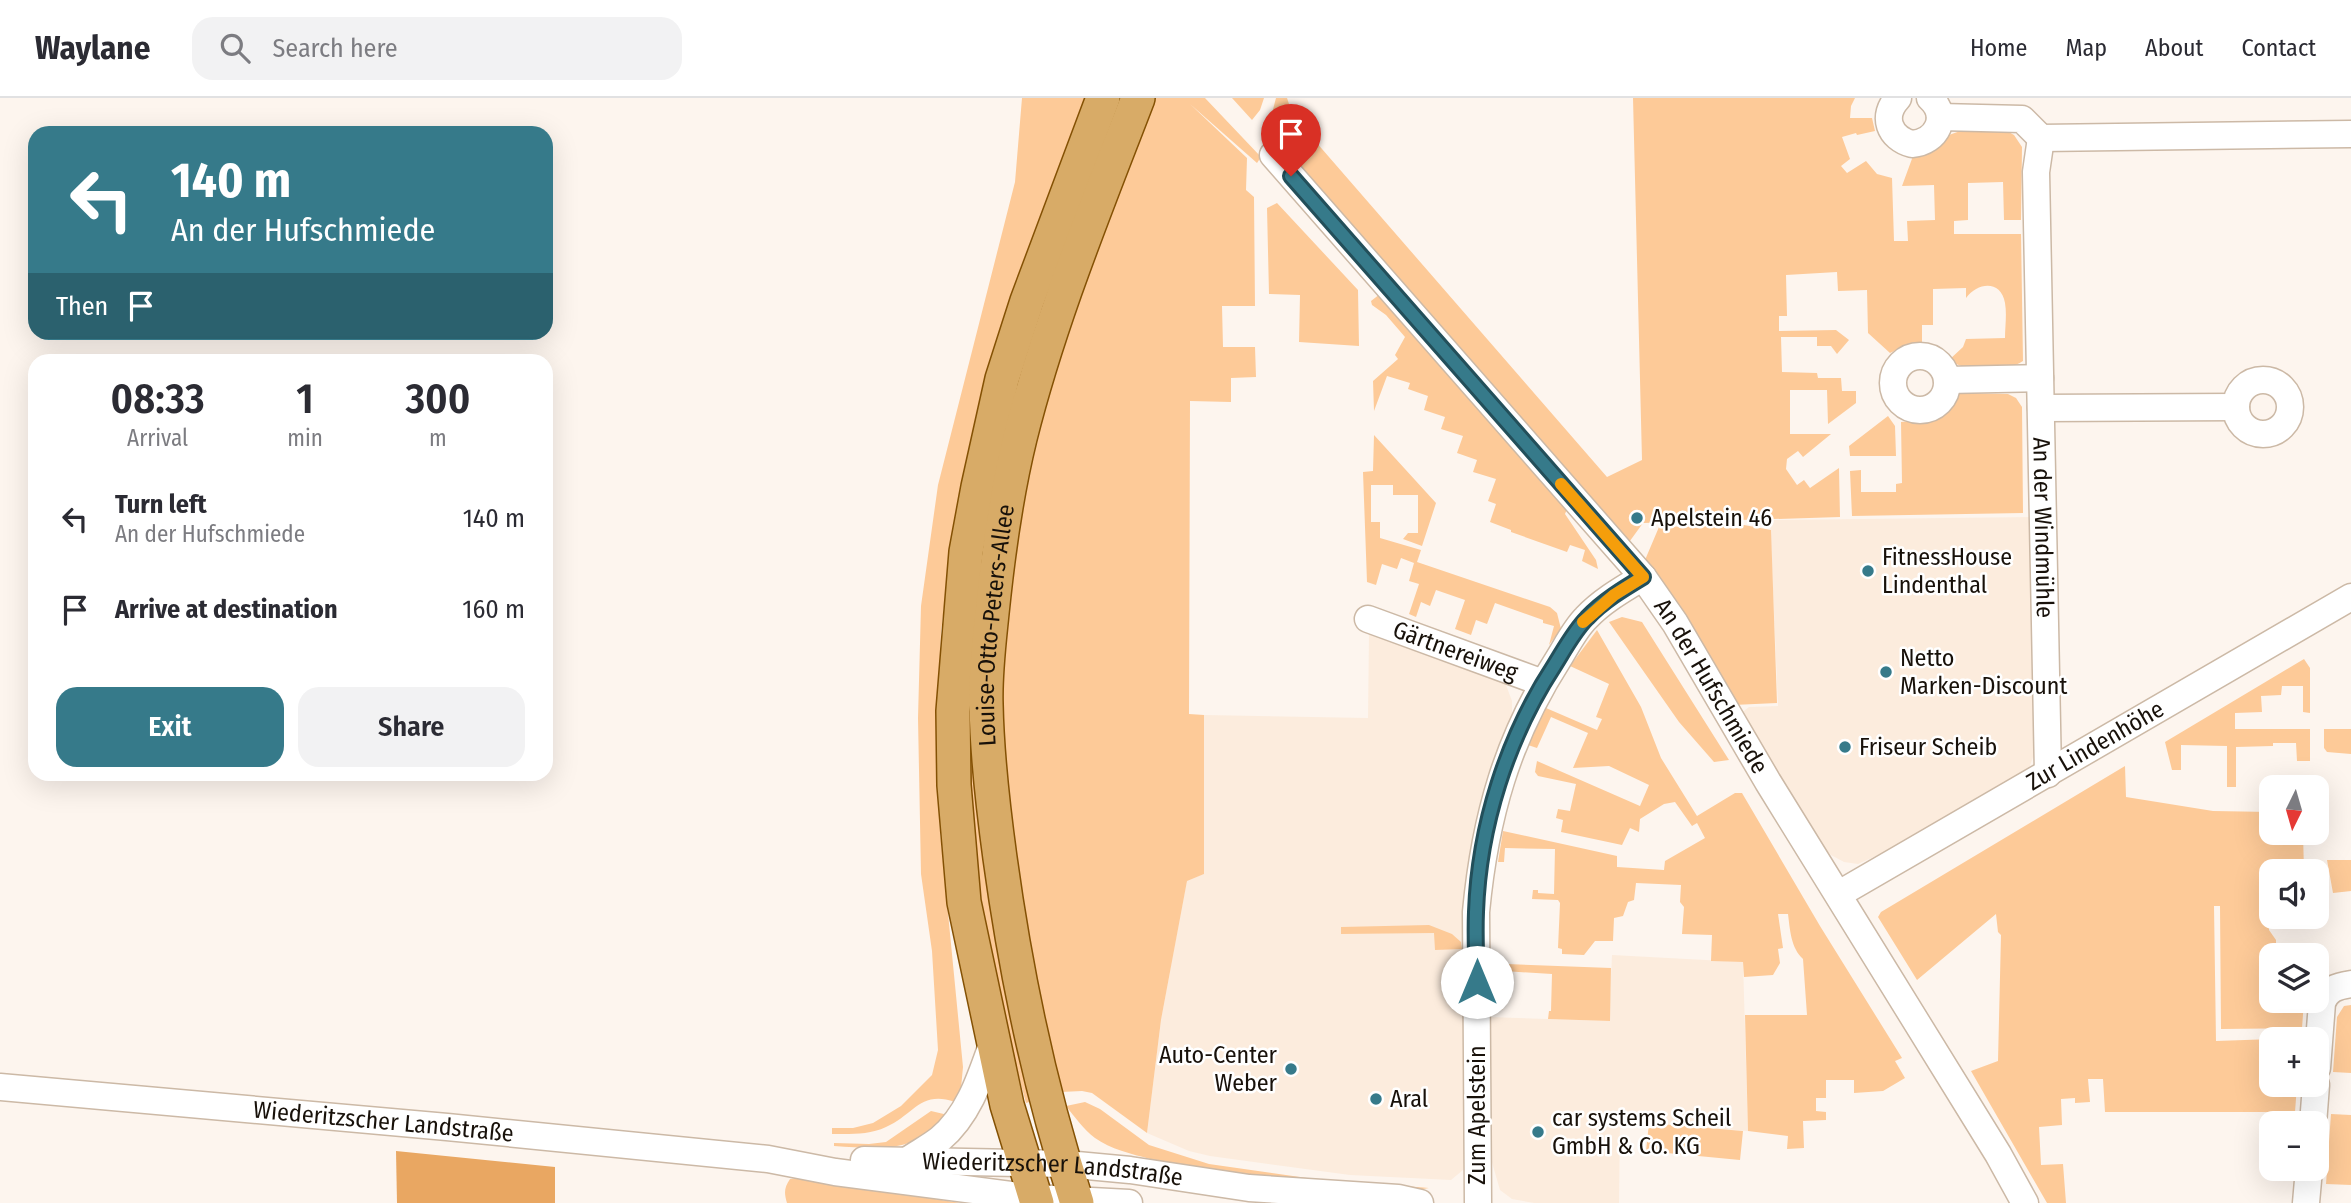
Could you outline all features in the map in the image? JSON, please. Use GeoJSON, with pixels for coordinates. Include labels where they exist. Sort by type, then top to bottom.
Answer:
{"type":"FeatureCollection","features":[{"type":"Feature","properties":{"kind":"main road","name":"Louise-Otto-Peters-Allee"},"geometry":{"type":"LineString","coordinates":[[1036,1200],[1007,1105],[964,902],[954,785],[953,711],[966,552],[1002,379],[1027,300],[1103,98]]}},
{"type":"Feature","properties":{"kind":"main road","name":"Louise-Otto-Peters-Allee"},"geometry":{"type":"LineString","coordinates":[[1077,1202],[1028,1027],[1009,928],[990,779],[986,703],[988,655],[1008,496],[1034,387],[1058,313],[1138,98]]}},
{"type":"Feature","properties":{"kind":"street"},"geometry":{"type":"LineString","coordinates":[[1899,98],[1892,105],[1888,121],[1892,131],[1903,142],[1921,144],[1935,134],[1935,108],[2022,119],[2041,138],[2351,134]]}},
{"type":"Feature","properties":{"kind":"street","name":"An der Windmühle"},"geometry":{"type":"LineString","coordinates":[[2041,138],[2036,172],[2048,774]]}},
{"type":"Feature","properties":{"kind":"street","name":"An der Hufschmiede"},"geometry":{"type":"LineString","coordinates":[[1273,155],[1643,577],[1675,623],[1768,782],[1998,1154],[2025,1203]]}},
{"type":"Feature","properties":{"kind":"street"},"geometry":{"type":"LineString","coordinates":[[1947,380],[2040,378]]}},
{"type":"Feature","properties":{"kind":"street","name":"An der Windmühle"},"geometry":{"type":"LineString","coordinates":[[2041,408],[2236,407]]}},
{"type":"Feature","properties":{"kind":"street","name":"Zum Apelstein"},"geometry":{"type":"LineString","coordinates":[[1478,1203],[1476,912],[1480,872],[1497,786],[1543,683],[1586,618],[1614,595],[1643,577]]}},
{"type":"Feature","properties":{"kind":"street","name":"Zur Lindenhöhe"},"geometry":{"type":"LineString","coordinates":[[1839,894],[2351,597]]}},
{"type":"Feature","properties":{"kind":"street","name":"Gärtnereiweg"},"geometry":{"type":"LineString","coordinates":[[1368,619],[1543,683]]}},
{"type":"Feature","properties":{"kind":"street"},"geometry":{"type":"LineString","coordinates":[[2321,1027],[2324,996],[2336,987],[2351,984]]}},
{"type":"Feature","properties":{"kind":"street"},"geometry":{"type":"LineString","coordinates":[[908,1160],[941,1138],[962,1113],[983,1072],[993,1042]]}},
{"type":"Feature","properties":{"kind":"street","name":"Wiederitzscher Landstraße"},"geometry":{"type":"LineString","coordinates":[[0,1087],[447,1126],[768,1159],[835,1172],[1036,1200],[1129,1203]]}},
{"type":"Feature","properties":{"kind":"street","name":"Wiederitzscher Landstraße"},"geometry":{"type":"LineString","coordinates":[[768,1159],[1066,1164],[1130,1170],[1236,1186],[1398,1198],[1420,1203]]}},
{"type":"Feature","properties":{"kind":"street"},"geometry":{"type":"LineString","coordinates":[[2306,1203],[2308,1181]]}},
{"type":"Feature","properties":{"kind":"shaded area"},"geometry":{"type":"Polygon","coordinates":[[[1022,98],[1088,98],[995,349],[968,455],[948,573],[941,632],[937,742],[940,831],[963,1067],[961,1088],[955,1102],[943,1099],[925,1101],[880,1130],[860,1134],[832,1134],[832,1128],[853,1128],[873,1123],[901,1106],[932,1075],[938,1050],[932,951],[921,874],[918,718],[921,606],[938,485],[1015,182],[1022,98]]]}},
{"type":"Feature","properties":{"kind":"shaded area"},"geometry":{"type":"Polygon","coordinates":[[[1116,98],[1123,98],[1052,283],[1004,441],[985,539],[974,637],[972,736],[976,796],[999,946],[1033,1101],[1026,1103],[970,858],[963,741],[966,635],[979,529],[1012,384],[1052,260],[1116,98]]]}},
{"type":"Feature","properties":{"kind":"shaded area"},"geometry":{"type":"Polygon","coordinates":[[[1156,98],[1205,98],[1261,157],[1257,163],[1190,104],[1247,158],[1246,190],[1254,197],[1255,306],[1222,306],[1223,347],[1255,347],[1256,377],[1231,378],[1231,402],[1190,401],[1189,714],[1204,715],[1204,874],[1187,881],[1161,1020],[1147,1133],[1092,1093],[1061,1092],[1045,1043],[1000,772],[1005,589],[1034,431],[1085,272],[1156,98]]]}},
{"type":"Feature","properties":{"kind":"shaded area"},"geometry":{"type":"Polygon","coordinates":[[[1232,98],[1264,98],[1260,110],[1252,120],[1232,98]]]}},
{"type":"Feature","properties":{"kind":"shaded area"},"geometry":{"type":"Polygon","coordinates":[[[1276,98],[1287,98],[1290,107],[1309,134],[1607,477],[1642,460],[1633,98],[1855,98],[1850,118],[1872,118],[1875,131],[1842,137],[1850,159],[1841,166],[1847,173],[1866,161],[1877,174],[1892,178],[1894,241],[1908,241],[1907,221],[1935,220],[1934,185],[1902,186],[1913,156],[1927,154],[1949,135],[1963,130],[2007,131],[2014,135],[2022,147],[2021,220],[2004,220],[2003,182],[1968,183],[1968,220],[1954,221],[1954,234],[2021,234],[2023,361],[2006,368],[1986,370],[1966,367],[1949,360],[1963,347],[1966,339],[2005,338],[2005,303],[1999,290],[1994,287],[1983,286],[1966,298],[1966,288],[1933,289],[1933,325],[1922,325],[1922,345],[1907,345],[1890,353],[1868,333],[1867,290],[1838,291],[1837,272],[1786,275],[1787,316],[1779,316],[1779,331],[1836,330],[1849,340],[1837,354],[1831,346],[1817,346],[1817,337],[1781,337],[1782,372],[1817,373],[1818,378],[1841,378],[1842,391],[1856,391],[1856,403],[1828,424],[1827,390],[1790,390],[1790,434],[1831,434],[1803,457],[1798,451],[1787,459],[1786,469],[1797,485],[1804,480],[1810,488],[1839,468],[1840,517],[1643,523],[1627,545],[1262,129],[1271,117],[1276,98]]]}},
{"type":"Feature","properties":{"kind":"shaded area"},"geometry":{"type":"Polygon","coordinates":[[[1277,203],[1358,290],[1359,346],[1299,342],[1300,295],[1269,294],[1267,208],[1277,203]]]}},
{"type":"Feature","properties":{"kind":"shaded area"},"geometry":{"type":"Polygon","coordinates":[[[1380,294],[1568,507],[1565,514],[1596,560],[1598,569],[1582,561],[1585,550],[1570,545],[1567,552],[1490,522],[1496,504],[1488,501],[1496,479],[1473,472],[1477,460],[1457,453],[1463,436],[1441,429],[1445,417],[1424,410],[1428,396],[1408,389],[1410,383],[1387,376],[1374,411],[1373,381],[1398,359],[1395,355],[1405,337],[1386,315],[1372,305],[1371,301],[1380,294]]]}},
{"type":"Feature","properties":{"kind":"shaded area"},"geometry":{"type":"Polygon","coordinates":[[[1960,393],[2008,394],[2016,398],[2022,407],[2023,513],[1852,516],[1850,471],[1861,470],[1861,492],[1896,492],[1896,484],[1902,483],[1901,422],[1933,416],[1960,393]]]}},
{"type":"Feature","properties":{"kind":"shaded area"},"geometry":{"type":"Polygon","coordinates":[[[1888,416],[1895,426],[1896,456],[1850,456],[1849,446],[1888,416]]]}},
{"type":"Feature","properties":{"kind":"shaded area"},"geometry":{"type":"Polygon","coordinates":[[[1374,435],[1436,503],[1422,546],[1403,539],[1408,533],[1418,533],[1418,495],[1393,495],[1393,485],[1371,485],[1371,522],[1380,522],[1380,538],[1421,550],[1417,562],[1550,607],[1557,613],[1561,629],[1549,645],[1554,626],[1495,603],[1487,624],[1476,620],[1471,635],[1455,629],[1465,600],[1436,590],[1430,606],[1421,602],[1416,617],[1409,614],[1419,584],[1409,581],[1414,563],[1401,558],[1397,569],[1382,564],[1376,585],[1367,582],[1363,472],[1373,471],[1374,435]]]}},
{"type":"Feature","properties":{"kind":"shaded area"},"geometry":{"type":"Polygon","coordinates":[[[2033,517],[2037,746],[2027,774],[1931,831],[1858,864],[1844,862],[1831,855],[1819,844],[1740,714],[1749,707],[1778,706],[1770,520],[2033,517]]]}},
{"type":"Feature","properties":{"kind":"shaded area"},"geometry":{"type":"Polygon","coordinates":[[[1744,525],[1771,530],[1777,703],[1733,705],[1645,560],[1659,527],[1744,525]]]}},
{"type":"Feature","properties":{"kind":"shaded area"},"geometry":{"type":"Polygon","coordinates":[[[1622,617],[1642,622],[1729,760],[1714,762],[1679,722],[1609,622],[1622,617]]]}},
{"type":"Feature","properties":{"kind":"shaded area"},"geometry":{"type":"Polygon","coordinates":[[[1597,630],[1641,707],[1661,758],[1697,816],[1735,793],[1742,793],[1902,1058],[1895,1061],[1905,1078],[1883,1091],[1854,1093],[1854,1080],[1826,1080],[1826,1098],[1816,1098],[1816,1111],[1826,1112],[1826,1120],[1803,1121],[1804,1148],[1787,1149],[1788,1136],[1748,1131],[1745,1015],[1807,1015],[1803,959],[1790,932],[1788,914],[1778,914],[1783,948],[1778,949],[1780,963],[1773,975],[1744,977],[1743,962],[1711,961],[1712,935],[1682,934],[1684,907],[1680,902],[1681,885],[1636,883],[1634,900],[1628,902],[1623,916],[1614,918],[1613,941],[1595,941],[1584,955],[1562,954],[1562,949],[1558,948],[1560,903],[1558,900],[1532,899],[1533,890],[1554,894],[1555,849],[1505,848],[1504,862],[1498,862],[1503,831],[1617,856],[1617,867],[1664,870],[1665,861],[1705,838],[1697,823],[1692,826],[1675,802],[1664,804],[1640,819],[1639,832],[1630,828],[1622,845],[1561,832],[1563,820],[1556,818],[1558,809],[1570,811],[1576,784],[1538,776],[1535,772],[1537,761],[1640,806],[1649,785],[1609,766],[1573,768],[1588,733],[1551,717],[1537,748],[1528,745],[1546,708],[1597,730],[1602,719],[1596,717],[1609,684],[1570,666],[1597,630]]]}},
{"type":"Feature","properties":{"kind":"shaded area"},"geometry":{"type":"Polygon","coordinates":[[[1369,634],[1500,680],[1506,685],[1512,701],[1512,715],[1480,810],[1466,1160],[1463,1170],[1451,1180],[1350,1175],[1210,1156],[1189,1151],[1147,1133],[1161,1020],[1187,880],[1204,874],[1204,715],[1368,718],[1369,634]]]}},
{"type":"Feature","properties":{"kind":"shaded area"},"geometry":{"type":"Polygon","coordinates":[[[2304,659],[2310,668],[2310,713],[2303,712],[2303,686],[2282,686],[2281,695],[2261,696],[2262,712],[2235,713],[2235,729],[2310,729],[2310,761],[2297,761],[2296,743],[2236,747],[2236,787],[2227,787],[2227,746],[2181,745],[2181,770],[2172,770],[2165,742],[2304,659]]]}},
{"type":"Feature","properties":{"kind":"shaded area"},"geometry":{"type":"Polygon","coordinates":[[[2324,729],[2351,729],[2351,754],[2327,752],[2324,748],[2324,729]]]}},
{"type":"Feature","properties":{"kind":"shaded area"},"geometry":{"type":"Polygon","coordinates":[[[2125,766],[2126,797],[2213,811],[2259,812],[2259,845],[2303,845],[2304,859],[2259,859],[2259,929],[2269,929],[2276,943],[2259,943],[2259,1013],[2303,1013],[2302,1027],[2221,1029],[2220,906],[2214,906],[2216,1041],[2259,1039],[2259,1097],[2296,1097],[2295,1111],[2105,1112],[2103,1079],[2088,1079],[2090,1102],[2075,1103],[2075,1098],[2061,1099],[2062,1125],[2039,1127],[2041,1165],[2063,1164],[2066,1203],[2047,1203],[1971,1071],[1998,1061],[2001,935],[1998,932],[1996,914],[1917,980],[1878,917],[1881,912],[2125,766]]]}},
{"type":"Feature","properties":{"kind":"shaded area"},"geometry":{"type":"Polygon","coordinates":[[[2329,860],[2351,860],[2351,891],[2333,893],[2329,860]]]}},
{"type":"Feature","properties":{"kind":"shaded area"},"geometry":{"type":"Polygon","coordinates":[[[1429,925],[1452,934],[1461,942],[1462,949],[1435,950],[1434,933],[1341,934],[1341,927],[1429,925]]]}},
{"type":"Feature","properties":{"kind":"shaded area"},"geometry":{"type":"Polygon","coordinates":[[[1612,955],[1743,962],[1748,1131],[1620,1121],[1619,1203],[1534,1203],[1512,1199],[1500,1190],[1491,1159],[1488,1017],[1609,1021],[1612,955]]]}},
{"type":"Feature","properties":{"kind":"shaded area"},"geometry":{"type":"Polygon","coordinates":[[[1506,964],[1611,968],[1610,1021],[1548,1019],[1551,1011],[1552,974],[1504,971],[1503,1009],[1494,1012],[1494,970],[1506,964]]]}},
{"type":"Feature","properties":{"kind":"shaded area"},"geometry":{"type":"Polygon","coordinates":[[[2351,1005],[2351,1073],[2333,1072],[2337,1017],[2344,1006],[2351,1005]]]}},
{"type":"Feature","properties":{"kind":"shaded area"},"geometry":{"type":"Polygon","coordinates":[[[1085,1102],[1100,1109],[1149,1145],[1209,1164],[1307,1178],[1429,1188],[1416,1190],[1282,1181],[1215,1172],[1150,1159],[1114,1148],[1091,1134],[1066,1106],[1085,1102]]]}},
{"type":"Feature","properties":{"kind":"shaded area"},"geometry":{"type":"Polygon","coordinates":[[[931,1111],[948,1115],[936,1128],[910,1143],[882,1148],[834,1146],[834,1143],[886,1142],[931,1111]]]}},
{"type":"Feature","properties":{"kind":"shaded area"},"geometry":{"type":"Polygon","coordinates":[[[2331,1114],[2351,1115],[2351,1185],[2326,1184],[2329,1181],[2331,1114]]]}},
{"type":"Feature","properties":{"kind":"shaded area"},"geometry":{"type":"Polygon","coordinates":[[[1649,1123],[1743,1131],[1740,1160],[1646,1151],[1649,1123]]]}},
{"type":"Feature","properties":{"kind":"shaded area"},"geometry":{"type":"Polygon","coordinates":[[[396,1151],[555,1167],[555,1203],[397,1203],[396,1151]]]}},
{"type":"Feature","properties":{"kind":"shaded area"},"geometry":{"type":"Polygon","coordinates":[[[798,1178],[961,1203],[787,1203],[787,1185],[790,1179],[798,1178]]]}},
{"type":"Feature","properties":{"kind":"slow traffic"},"geometry":{"type":"LineString","coordinates":[[1561,484],[1643,577],[1614,595],[1583,622]]}},
{"type":"Feature","properties":{"kind":"place","name":"Apelstein 46"},"geometry":{"type":"Point","coordinates":[1637,518]}},
{"type":"Feature","properties":{"kind":"place","name":"FitnessHouse Lindenthal"},"geometry":{"type":"Point","coordinates":[1868,571]}},
{"type":"Feature","properties":{"kind":"place","name":"Netto Marken-Discount"},"geometry":{"type":"Point","coordinates":[1886,672]}},
{"type":"Feature","properties":{"kind":"place","name":"Friseur Scheib"},"geometry":{"type":"Point","coordinates":[1845,747]}},
{"type":"Feature","properties":{"kind":"place","name":"Auto-Center Weber"},"geometry":{"type":"Point","coordinates":[1291,1069]}},
{"type":"Feature","properties":{"kind":"place","name":"Aral"},"geometry":{"type":"Point","coordinates":[1376,1099]}},
{"type":"Feature","properties":{"kind":"place","name":"car systems Scheil GmbH & Co. KG"},"geometry":{"type":"Point","coordinates":[1538,1132]}},
{"type":"Feature","properties":{"kind":"route"},"geometry":{"type":"LineString","coordinates":[[1291,176],[1643,577],[1614,595],[1586,618],[1543,683],[1508,758],[1497,786],[1480,872],[1476,912],[1477,982]]}}]}
